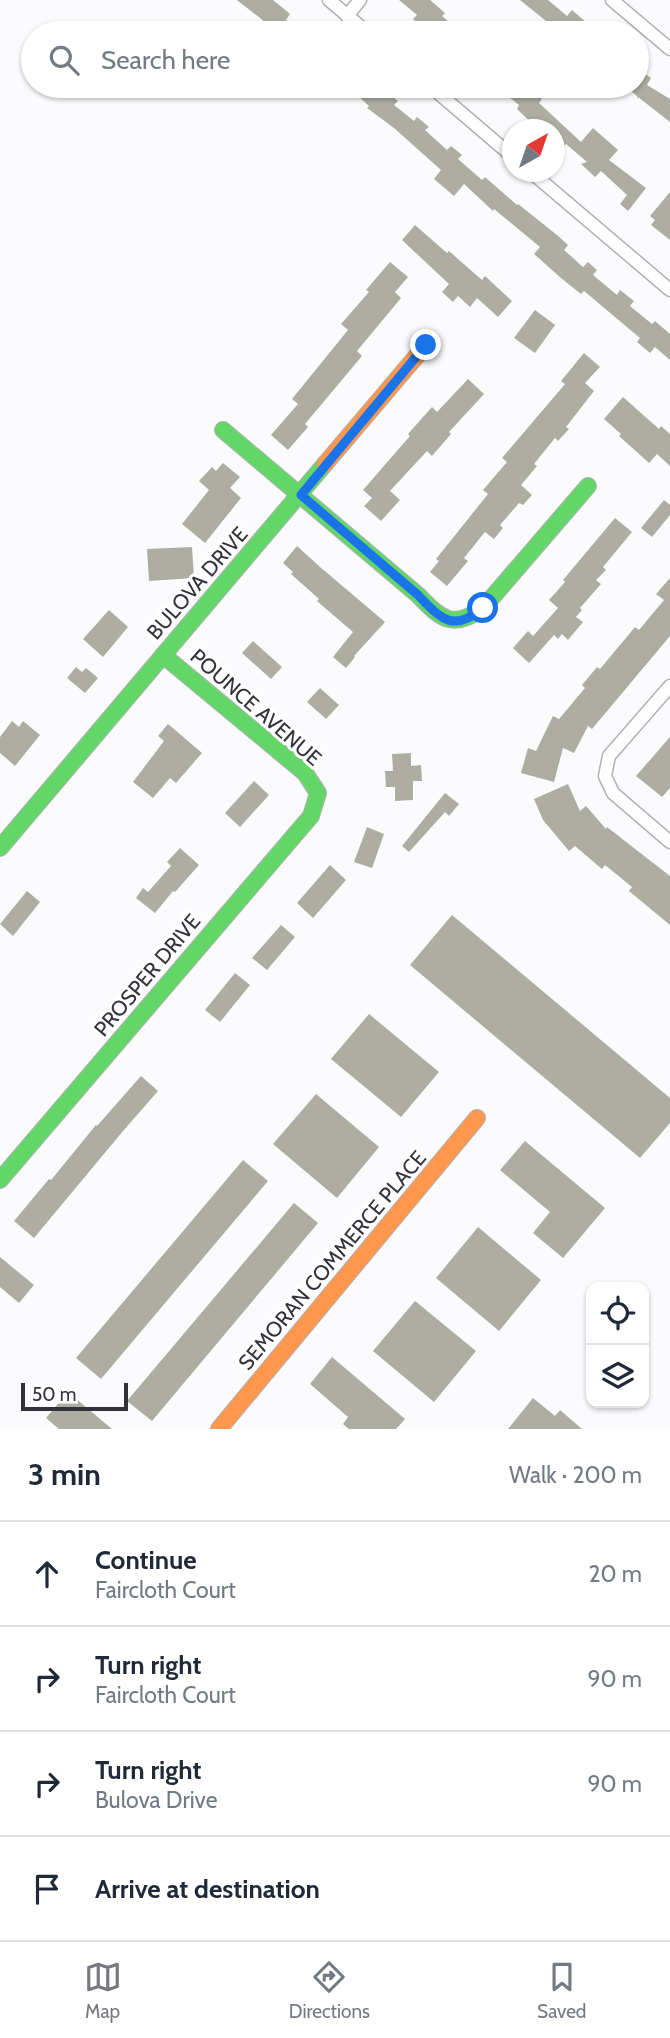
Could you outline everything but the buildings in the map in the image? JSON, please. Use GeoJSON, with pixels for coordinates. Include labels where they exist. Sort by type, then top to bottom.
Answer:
{"type":"FeatureCollection","features":[{"type":"Feature","properties":{"kind":"street"},"geometry":{"type":"LineString","coordinates":[[329,0],[353,21]]}},
{"type":"Feature","properties":{"kind":"street"},"geometry":{"type":"LineString","coordinates":[[347,16],[360,0]]}},
{"type":"Feature","properties":{"kind":"street"},"geometry":{"type":"LineString","coordinates":[[612,0],[637,21]]}},
{"type":"Feature","properties":{"kind":"street"},"geometry":{"type":"LineString","coordinates":[[649,31],[670,49]]}},
{"type":"Feature","properties":{"kind":"street"},"geometry":{"type":"LineString","coordinates":[[444,98],[502,147]]}},
{"type":"Feature","properties":{"kind":"street"},"geometry":{"type":"LineString","coordinates":[[543,182],[670,290]]}},
{"type":"Feature","properties":{"kind":"street","name":"BULOVA DRIVE"},"geometry":{"type":"LineString","coordinates":[[0,848],[426,345]]}},
{"type":"Feature","properties":{"kind":"street"},"geometry":{"type":"LineString","coordinates":[[223,430],[434,611],[448,620],[463,622],[483,608],[588,486]]}},
{"type":"Feature","properties":{"kind":"street","name":"POUNCE AVENUE"},"geometry":{"type":"LineString","coordinates":[[163,655],[305,773],[318,793]]}},
{"type":"Feature","properties":{"kind":"street"},"geometry":{"type":"LineString","coordinates":[[670,686],[609,756],[605,776],[613,793],[670,842]]}},
{"type":"Feature","properties":{"kind":"street","name":"PROSPER DRIVE"},"geometry":{"type":"LineString","coordinates":[[0,1180],[310,816],[318,793]]}},
{"type":"Feature","properties":{"kind":"street","name":"SEMORAN COMMERCE PLACE"},"geometry":{"type":"LineString","coordinates":[[219,1429],[477,1118]]}},
{"type":"Feature","properties":{"kind":"traffic: fast"},"geometry":{"type":"LineString","coordinates":[[223,430],[434,610],[448,619],[463,619],[483,608],[588,486]]}},
{"type":"Feature","properties":{"kind":"traffic: fast"},"geometry":{"type":"LineString","coordinates":[[0,848],[325,464]]}},
{"type":"Feature","properties":{"kind":"traffic: fast"},"geometry":{"type":"LineString","coordinates":[[0,1180],[311,816],[318,793],[305,773],[163,655]]}},
{"type":"Feature","properties":{"kind":"traffic: slow"},"geometry":{"type":"LineString","coordinates":[[325,464],[426,345]]}},
{"type":"Feature","properties":{"kind":"traffic: slow"},"geometry":{"type":"LineString","coordinates":[[219,1429],[477,1118]]}},
{"type":"Feature","properties":{"kind":"route"},"geometry":{"type":"LineString","coordinates":[[426,345],[301,495],[434,611],[448,620],[463,622],[483,608]]}}]}
